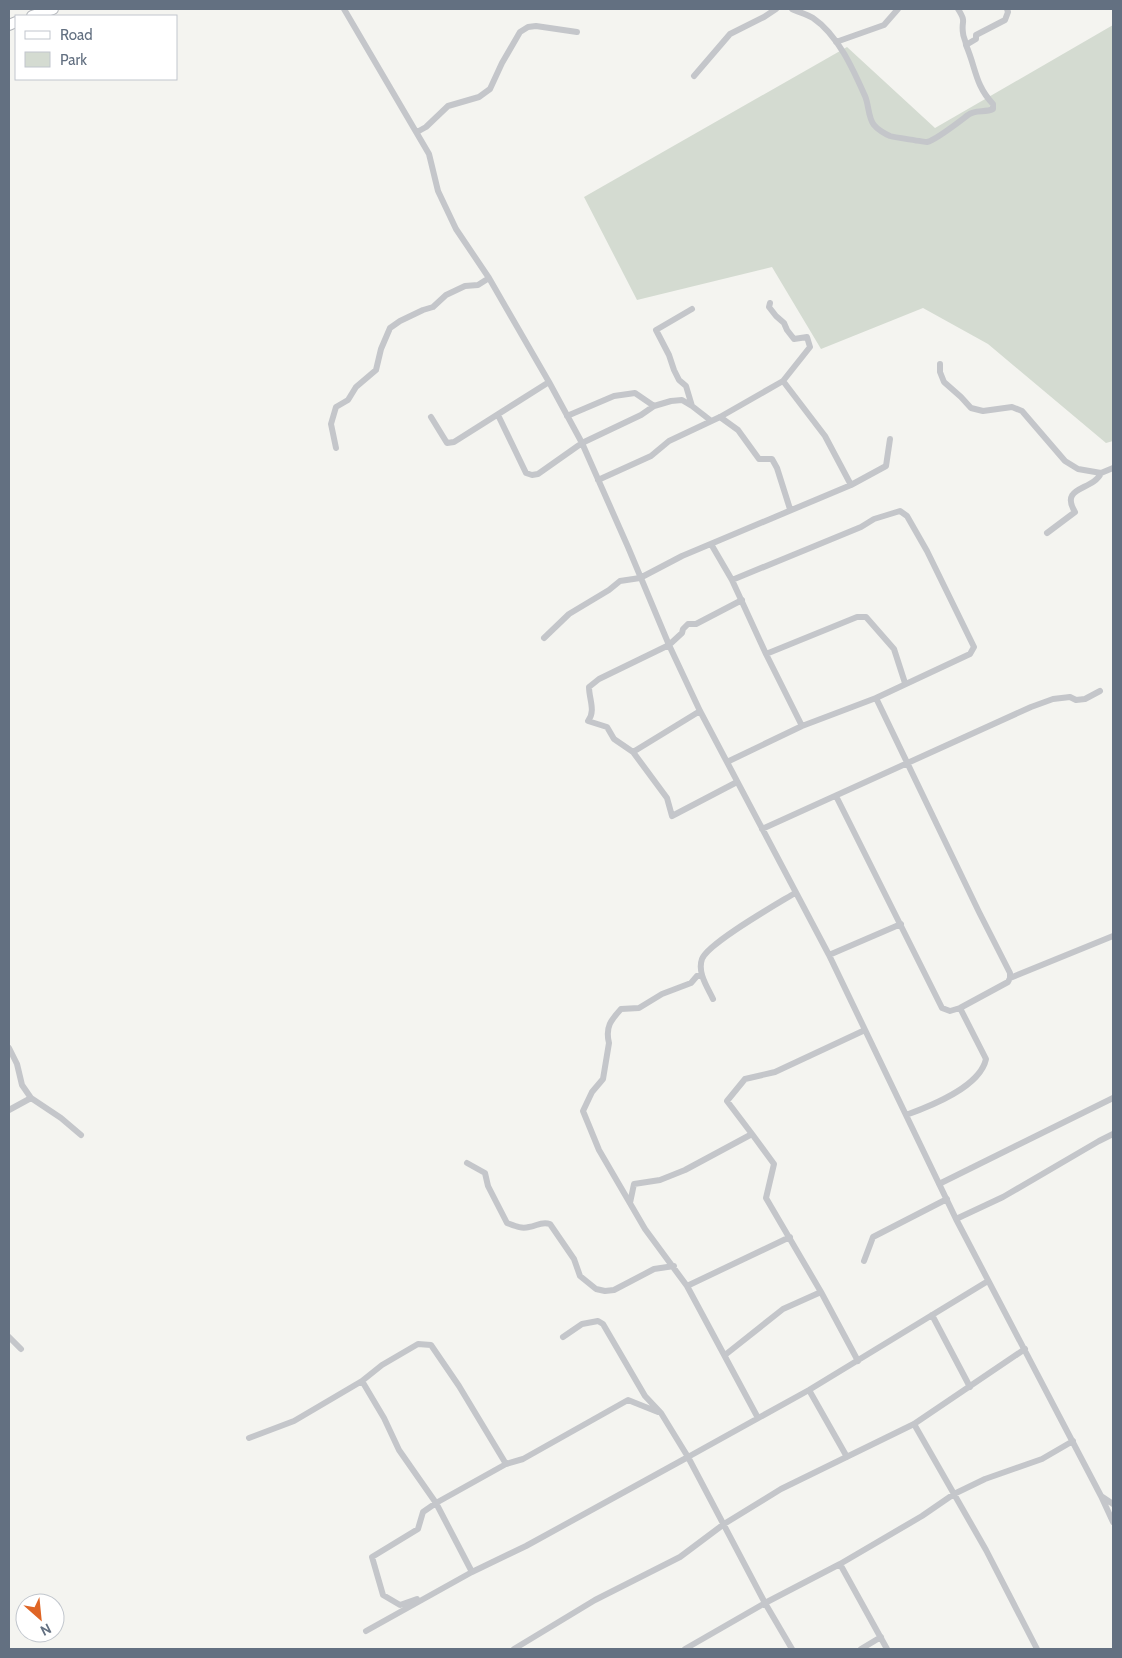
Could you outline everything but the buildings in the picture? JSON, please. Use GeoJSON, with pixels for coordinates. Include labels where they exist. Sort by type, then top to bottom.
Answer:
{"type":"FeatureCollection","features":[{"type":"Feature","properties":{"kind":"main road"},"geometry":{"type":"LineString","coordinates":[[35,15],[53,9]]}},
{"type":"Feature","properties":{"kind":"street"},"geometry":{"type":"LineString","coordinates":[[344,9],[429,154],[438,191],[456,230],[489,278],[582,443],[669,645],[700,711],[829,955],[956,1218],[1113,1522]]}},
{"type":"Feature","properties":{"kind":"street"},"geometry":{"type":"LineString","coordinates":[[694,76],[730,34],[776,9]]}},
{"type":"Feature","properties":{"kind":"street"},"geometry":{"type":"LineString","coordinates":[[792,9],[812,17],[836,42],[847,59],[866,98],[874,125],[890,137],[925,143],[969,114],[980,111],[988,112],[993,109],[993,104],[986,97],[976,78],[973,61],[962,34],[964,22],[958,9]]}},
{"type":"Feature","properties":{"kind":"street"},"geometry":{"type":"LineString","coordinates":[[836,42],[884,25],[898,9]]}},
{"type":"Feature","properties":{"kind":"street"},"geometry":{"type":"LineString","coordinates":[[966,45],[976,39],[976,35],[1005,20],[1008,12],[1006,9]]}},
{"type":"Feature","properties":{"kind":"street"},"geometry":{"type":"LineString","coordinates":[[417,132],[426,127],[448,106],[479,97],[490,89],[520,32],[528,27],[536,26],[577,32]]}},
{"type":"Feature","properties":{"kind":"street"},"geometry":{"type":"LineString","coordinates":[[336,448],[331,424],[336,407],[348,400],[356,387],[376,370],[381,349],[390,328],[433,307],[446,295],[465,286],[478,285],[489,278]]}},
{"type":"Feature","properties":{"kind":"street"},"geometry":{"type":"LineString","coordinates":[[598,480],[651,456],[669,441],[710,420],[720,417],[783,381],[810,347],[807,337],[794,339],[784,323],[769,307],[770,303]]}},
{"type":"Feature","properties":{"kind":"street"},"geometry":{"type":"LineString","coordinates":[[692,309],[656,330],[679,380],[686,386],[692,406]]}},
{"type":"Feature","properties":{"kind":"street"},"geometry":{"type":"LineString","coordinates":[[940,364],[940,372],[944,382],[971,408],[983,412],[1012,407],[1022,411],[1065,461],[1078,469],[1101,474]]}},
{"type":"Feature","properties":{"kind":"street"},"geometry":{"type":"LineString","coordinates":[[783,381],[825,436],[851,485]]}},
{"type":"Feature","properties":{"kind":"street"},"geometry":{"type":"LineString","coordinates":[[431,417],[447,443],[454,442],[549,382]]}},
{"type":"Feature","properties":{"kind":"street"},"geometry":{"type":"LineString","coordinates":[[568,416],[614,396],[635,393],[654,406]]}},
{"type":"Feature","properties":{"kind":"street"},"geometry":{"type":"LineString","coordinates":[[498,415],[526,473],[532,475],[538,474],[582,443],[654,406],[682,400],[710,420]]}},
{"type":"Feature","properties":{"kind":"street"},"geometry":{"type":"LineString","coordinates":[[720,417],[738,430],[759,459],[772,459],[777,468],[790,509]]}},
{"type":"Feature","properties":{"kind":"street"},"geometry":{"type":"LineString","coordinates":[[544,638],[569,614],[609,590],[620,581],[640,578],[682,556],[790,509],[851,485],[886,466],[890,439]]}},
{"type":"Feature","properties":{"kind":"street"},"geometry":{"type":"LineString","coordinates":[[1047,533],[1075,512],[1071,506],[1070,499],[1073,493],[1099,479],[1101,474],[1113,468]]}},
{"type":"Feature","properties":{"kind":"street"},"geometry":{"type":"LineString","coordinates":[[727,762],[802,726],[876,698],[970,654],[974,647],[927,551],[907,516],[900,511],[874,519],[861,528],[732,580]]}},
{"type":"Feature","properties":{"kind":"street"},"geometry":{"type":"LineString","coordinates":[[712,544],[742,600],[766,654],[802,726]]}},
{"type":"Feature","properties":{"kind":"street"},"geometry":{"type":"LineString","coordinates":[[737,782],[672,816],[667,798],[633,752],[614,739],[607,727],[588,721],[591,717],[592,708],[589,688],[599,679],[669,645],[682,633],[688,624],[696,624],[742,600]]}},
{"type":"Feature","properties":{"kind":"street"},"geometry":{"type":"LineString","coordinates":[[766,654],[857,617],[866,617],[894,649],[905,683]]}},
{"type":"Feature","properties":{"kind":"street"},"geometry":{"type":"LineString","coordinates":[[762,829],[1031,707],[1053,699],[1070,697],[1076,700],[1085,699],[1100,691]]}},
{"type":"Feature","properties":{"kind":"street"},"geometry":{"type":"LineString","coordinates":[[876,698],[1010,973],[1010,978]]}},
{"type":"Feature","properties":{"kind":"street"},"geometry":{"type":"LineString","coordinates":[[633,752],[700,711]]}},
{"type":"Feature","properties":{"kind":"street"},"geometry":{"type":"LineString","coordinates":[[836,796],[942,1008],[950,1011],[960,1008],[1008,982],[1010,978],[1113,936]]}},
{"type":"Feature","properties":{"kind":"street"},"geometry":{"type":"LineString","coordinates":[[713,999],[702,975],[700,966],[702,958],[721,940],[795,893]]}},
{"type":"Feature","properties":{"kind":"street"},"geometry":{"type":"LineString","coordinates":[[829,955],[901,924]]}},
{"type":"Feature","properties":{"kind":"street"},"geometry":{"type":"LineString","coordinates":[[702,975],[697,976],[691,983],[662,994],[639,1008],[621,1009],[610,1021],[608,1026],[610,1043],[603,1079],[592,1092],[582,1111],[599,1150],[646,1228],[687,1286],[758,1418]]}},
{"type":"Feature","properties":{"kind":"street"},"geometry":{"type":"LineString","coordinates":[[906,1115],[925,1108],[965,1086],[977,1077],[984,1068],[986,1059],[960,1008]]}},
{"type":"Feature","properties":{"kind":"street"},"geometry":{"type":"LineString","coordinates":[[858,1361],[790,1237],[766,1198],[774,1164],[727,1101],[745,1079],[775,1072],[865,1030]]}},
{"type":"Feature","properties":{"kind":"street"},"geometry":{"type":"LineString","coordinates":[[9,1048],[17,1064],[22,1085],[31,1098],[62,1118],[81,1135]]}},
{"type":"Feature","properties":{"kind":"street"},"geometry":{"type":"LineString","coordinates":[[9,1110],[31,1098]]}},
{"type":"Feature","properties":{"kind":"street"},"geometry":{"type":"LineString","coordinates":[[940,1184],[1113,1098]]}},
{"type":"Feature","properties":{"kind":"street"},"geometry":{"type":"LineString","coordinates":[[630,1203],[634,1184],[660,1180],[685,1170],[752,1134]]}},
{"type":"Feature","properties":{"kind":"street"},"geometry":{"type":"LineString","coordinates":[[956,1218],[1003,1197],[1099,1140],[1113,1134]]}},
{"type":"Feature","properties":{"kind":"street"},"geometry":{"type":"LineString","coordinates":[[467,1163],[485,1174],[488,1186],[507,1223],[521,1228],[543,1222],[550,1224],[574,1258],[580,1276],[596,1288],[605,1291],[614,1290],[654,1269],[674,1266]]}},
{"type":"Feature","properties":{"kind":"street"},"geometry":{"type":"LineString","coordinates":[[864,1261],[873,1237],[947,1199]]}},
{"type":"Feature","properties":{"kind":"street"},"geometry":{"type":"LineString","coordinates":[[687,1286],[790,1237]]}},
{"type":"Feature","properties":{"kind":"street"},"geometry":{"type":"LineString","coordinates":[[366,1631],[438,1590],[526,1546],[809,1390],[988,1281]]}},
{"type":"Feature","properties":{"kind":"street"},"geometry":{"type":"LineString","coordinates":[[725,1355],[783,1309],[821,1292]]}},
{"type":"Feature","properties":{"kind":"street"},"geometry":{"type":"LineString","coordinates":[[932,1315],[970,1386]]}},
{"type":"Feature","properties":{"kind":"street"},"geometry":{"type":"LineString","coordinates":[[563,1337],[582,1324],[598,1321],[603,1324],[645,1396],[661,1413],[688,1457],[765,1603],[792,1649]]}},
{"type":"Feature","properties":{"kind":"street"},"geometry":{"type":"LineString","coordinates":[[9,1337],[21,1349]]}},
{"type":"Feature","properties":{"kind":"street"},"geometry":{"type":"LineString","coordinates":[[249,1438],[294,1421],[362,1381],[382,1365],[418,1344],[431,1345],[459,1386],[506,1464]]}},
{"type":"Feature","properties":{"kind":"street"},"geometry":{"type":"LineString","coordinates":[[514,1649],[595,1600],[680,1557],[724,1524],[782,1489],[914,1424],[1025,1349]]}},
{"type":"Feature","properties":{"kind":"street"},"geometry":{"type":"LineString","coordinates":[[362,1381],[384,1418],[399,1450],[436,1503],[472,1572]]}},
{"type":"Feature","properties":{"kind":"street"},"geometry":{"type":"LineString","coordinates":[[809,1390],[847,1457]]}},
{"type":"Feature","properties":{"kind":"street"},"geometry":{"type":"LineString","coordinates":[[438,1590],[400,1605],[383,1595],[372,1558],[418,1529],[423,1512],[436,1503],[506,1464],[522,1459],[628,1400],[661,1413]]}},
{"type":"Feature","properties":{"kind":"street"},"geometry":{"type":"LineString","coordinates":[[914,1424],[1038,1649]]}},
{"type":"Feature","properties":{"kind":"street"},"geometry":{"type":"LineString","coordinates":[[685,1649],[696,1647],[765,1603],[840,1564],[922,1516],[954,1494],[985,1480],[1042,1459],[1073,1442]]}},
{"type":"Feature","properties":{"kind":"street"},"geometry":{"type":"LineString","coordinates":[[1101,1496],[1113,1504]]}},
{"type":"Feature","properties":{"kind":"street"},"geometry":{"type":"LineString","coordinates":[[840,1564],[887,1649]]}},
{"type":"Feature","properties":{"kind":"street"},"geometry":{"type":"LineString","coordinates":[[861,1649],[881,1637]]}},
{"type":"Feature","properties":{"kind":"green space"},"geometry":{"type":"Polygon","coordinates":[[[1113,25],[1113,441],[1106,443],[988,344],[923,308],[821,349],[772,267],[637,300],[584,197],[847,47],[935,128],[1113,25]]]}}]}
